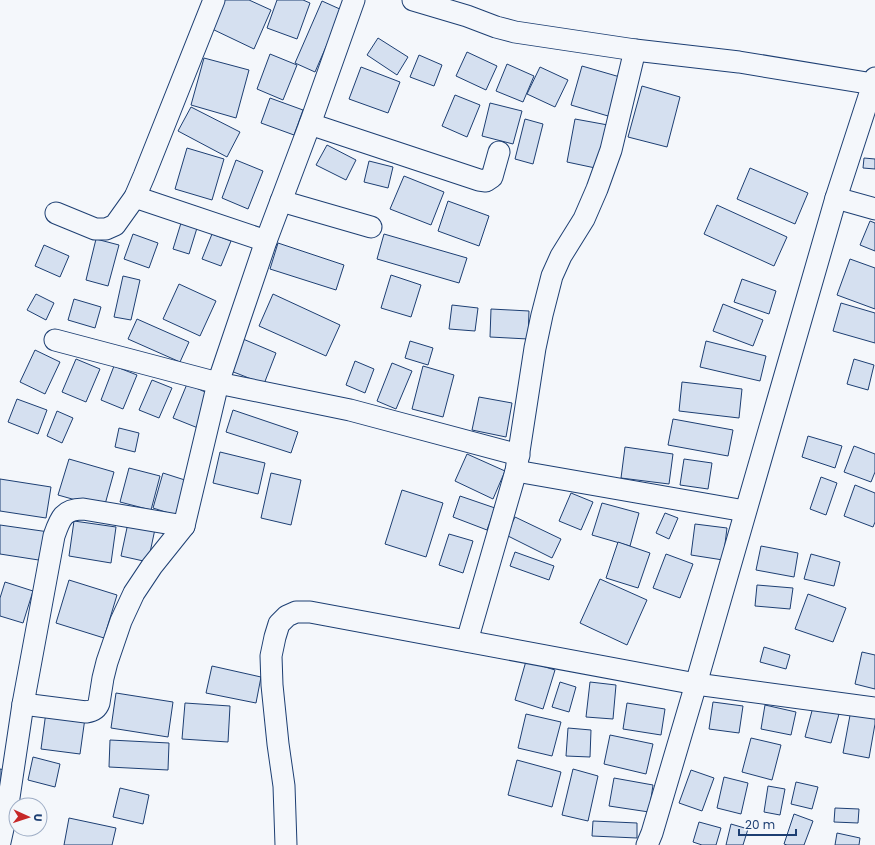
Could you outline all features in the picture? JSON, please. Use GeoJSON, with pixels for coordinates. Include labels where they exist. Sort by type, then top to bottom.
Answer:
{"type":"FeatureCollection","features":[{"type":"Feature","properties":{"kind":"street"},"geometry":{"type":"LineString","coordinates":[[56,213],[95,229],[106,229],[116,225],[135,197],[214,0]]}},
{"type":"Feature","properties":{"kind":"street"},"geometry":{"type":"LineString","coordinates":[[23,704],[86,712],[95,709],[98,706],[109,655],[121,621],[134,593],[152,566],[184,526],[218,383],[266,241],[310,124],[354,0]]}},
{"type":"Feature","properties":{"kind":"street"},"geometry":{"type":"LineString","coordinates":[[413,0],[515,32],[634,50],[739,62],[874,81],[836,198],[696,684],[652,833],[647,845]]}},
{"type":"Feature","properties":{"kind":"street"},"geometry":{"type":"LineString","coordinates":[[467,641],[518,463],[535,348],[552,276],[561,256],[584,219],[597,189],[611,150],[634,50]]}},
{"type":"Feature","properties":{"kind":"street"},"geometry":{"type":"LineString","coordinates":[[310,124],[479,180],[486,181],[492,177],[499,152]]}},
{"type":"Feature","properties":{"kind":"street"},"geometry":{"type":"LineString","coordinates":[[135,197],[266,241]]}},
{"type":"Feature","properties":{"kind":"street"},"geometry":{"type":"LineString","coordinates":[[836,198],[875,209]]}},
{"type":"Feature","properties":{"kind":"street"},"geometry":{"type":"LineString","coordinates":[[281,201],[371,227]]}},
{"type":"Feature","properties":{"kind":"street"},"geometry":{"type":"LineString","coordinates":[[55,340],[218,383],[350,410],[518,463],[745,511]]}},
{"type":"Feature","properties":{"kind":"street"},"geometry":{"type":"LineString","coordinates":[[0,842],[7,811],[8,754],[23,704],[54,536],[59,520],[67,512],[83,509],[184,526]]}},
{"type":"Feature","properties":{"kind":"street"},"geometry":{"type":"LineString","coordinates":[[286,845],[284,786],[278,744],[272,684],[271,656],[275,637],[280,624],[287,616],[296,612],[310,612],[696,684],[875,708]]}},
{"type":"Feature","properties":{"kind":"building"},"geometry":{"type":"Polygon","coordinates":[[[223,0],[249,0],[271,10],[254,49],[210,28],[223,0]]]}},
{"type":"Feature","properties":{"kind":"building"},"geometry":{"type":"Polygon","coordinates":[[[277,0],[303,0],[310,3],[297,39],[267,28],[277,0]]]}},
{"type":"Feature","properties":{"kind":"building"},"geometry":{"type":"Polygon","coordinates":[[[322,1],[342,10],[315,72],[295,63],[322,1]]]}},
{"type":"Feature","properties":{"kind":"building"},"geometry":{"type":"Polygon","coordinates":[[[378,38],[408,57],[397,75],[367,55],[378,38]]]}},
{"type":"Feature","properties":{"kind":"building"},"geometry":{"type":"Polygon","coordinates":[[[467,52],[497,66],[486,90],[456,76],[467,52]]]}},
{"type":"Feature","properties":{"kind":"building"},"geometry":{"type":"Polygon","coordinates":[[[270,54],[297,65],[283,100],[257,89],[270,54]]]}},
{"type":"Feature","properties":{"kind":"building"},"geometry":{"type":"Polygon","coordinates":[[[419,55],[442,65],[434,86],[410,77],[419,55]]]}},
{"type":"Feature","properties":{"kind":"building"},"geometry":{"type":"Polygon","coordinates":[[[204,58],[249,70],[236,118],[191,105],[204,58]]]}},
{"type":"Feature","properties":{"kind":"building"},"geometry":{"type":"Polygon","coordinates":[[[507,64],[534,76],[523,102],[496,91],[507,64]]]}},
{"type":"Feature","properties":{"kind":"building"},"geometry":{"type":"Polygon","coordinates":[[[582,66],[620,77],[608,116],[571,105],[582,66]]]}},
{"type":"Feature","properties":{"kind":"building"},"geometry":{"type":"Polygon","coordinates":[[[361,67],[400,82],[388,113],[349,99],[361,67]]]}},
{"type":"Feature","properties":{"kind":"building"},"geometry":{"type":"Polygon","coordinates":[[[540,67],[568,80],[555,107],[527,94],[540,67]]]}},
{"type":"Feature","properties":{"kind":"building"},"geometry":{"type":"Polygon","coordinates":[[[642,86],[680,97],[667,147],[628,137],[642,86]]]}},
{"type":"Feature","properties":{"kind":"building"},"geometry":{"type":"Polygon","coordinates":[[[455,95],[480,105],[467,137],[442,126],[455,95]]]}},
{"type":"Feature","properties":{"kind":"building"},"geometry":{"type":"Polygon","coordinates":[[[270,98],[303,110],[294,135],[261,123],[270,98]]]}},
{"type":"Feature","properties":{"kind":"building"},"geometry":{"type":"Polygon","coordinates":[[[490,103],[522,111],[513,144],[482,136],[490,103]]]}},
{"type":"Feature","properties":{"kind":"building"},"geometry":{"type":"Polygon","coordinates":[[[191,107],[240,132],[227,157],[178,131],[191,107]]]}},
{"type":"Feature","properties":{"kind":"building"},"geometry":{"type":"Polygon","coordinates":[[[525,119],[543,124],[533,164],[515,159],[525,119]]]}},
{"type":"Feature","properties":{"kind":"building"},"geometry":{"type":"Polygon","coordinates":[[[575,119],[608,125],[600,169],[567,162],[575,119]]]}},
{"type":"Feature","properties":{"kind":"building"},"geometry":{"type":"Polygon","coordinates":[[[327,145],[356,160],[346,180],[316,165],[327,145]]]}},
{"type":"Feature","properties":{"kind":"building"},"geometry":{"type":"Polygon","coordinates":[[[187,148],[224,159],[212,200],[175,189],[187,148]]]}},
{"type":"Feature","properties":{"kind":"building"},"geometry":{"type":"Polygon","coordinates":[[[864,158],[875,159],[875,169],[863,168],[864,158]]]}},
{"type":"Feature","properties":{"kind":"building"},"geometry":{"type":"Polygon","coordinates":[[[236,160],[263,171],[248,209],[222,198],[236,160]]]}},
{"type":"Feature","properties":{"kind":"building"},"geometry":{"type":"Polygon","coordinates":[[[369,161],[393,167],[388,188],[364,182],[369,161]]]}},
{"type":"Feature","properties":{"kind":"building"},"geometry":{"type":"Polygon","coordinates":[[[750,168],[808,193],[795,224],[737,199],[750,168]]]}},
{"type":"Feature","properties":{"kind":"building"},"geometry":{"type":"Polygon","coordinates":[[[404,176],[444,192],[431,225],[390,209],[404,176]]]}},
{"type":"Feature","properties":{"kind":"building"},"geometry":{"type":"Polygon","coordinates":[[[448,201],[489,216],[479,246],[438,231],[448,201]]]}},
{"type":"Feature","properties":{"kind":"building"},"geometry":{"type":"Polygon","coordinates":[[[717,205],[787,237],[774,266],[704,234],[717,205]]]}},
{"type":"Feature","properties":{"kind":"building"},"geometry":{"type":"Polygon","coordinates":[[[870,221],[875,223],[875,251],[860,245],[870,221]]]}},
{"type":"Feature","properties":{"kind":"building"},"geometry":{"type":"Polygon","coordinates":[[[181,223],[197,228],[189,254],[173,249],[181,223]]]}},
{"type":"Feature","properties":{"kind":"building"},"geometry":{"type":"Polygon","coordinates":[[[133,234],[158,243],[149,268],[124,259],[133,234]]]}},
{"type":"Feature","properties":{"kind":"building"},"geometry":{"type":"Polygon","coordinates":[[[212,234],[231,241],[221,266],[202,259],[212,234]]]}},
{"type":"Feature","properties":{"kind":"building"},"geometry":{"type":"Polygon","coordinates":[[[384,234],[467,258],[459,283],[377,259],[384,234]]]}},
{"type":"Feature","properties":{"kind":"building"},"geometry":{"type":"Polygon","coordinates":[[[96,239],[119,245],[108,286],[86,280],[96,239]]]}},
{"type":"Feature","properties":{"kind":"building"},"geometry":{"type":"Polygon","coordinates":[[[278,243],[344,265],[336,290],[270,269],[278,243]]]}},
{"type":"Feature","properties":{"kind":"building"},"geometry":{"type":"Polygon","coordinates":[[[44,245],[69,256],[60,277],[35,266],[44,245]]]}},
{"type":"Feature","properties":{"kind":"building"},"geometry":{"type":"Polygon","coordinates":[[[850,259],[875,268],[875,309],[837,295],[850,259]]]}},
{"type":"Feature","properties":{"kind":"building"},"geometry":{"type":"Polygon","coordinates":[[[391,275],[421,285],[411,317],[381,308],[391,275]]]}},
{"type":"Feature","properties":{"kind":"building"},"geometry":{"type":"Polygon","coordinates":[[[123,276],[140,280],[131,320],[114,317],[123,276]]]}},
{"type":"Feature","properties":{"kind":"building"},"geometry":{"type":"Polygon","coordinates":[[[742,279],[776,291],[769,314],[734,302],[742,279]]]}},
{"type":"Feature","properties":{"kind":"building"},"geometry":{"type":"Polygon","coordinates":[[[179,284],[216,301],[200,336],[163,319],[179,284]]]}},
{"type":"Feature","properties":{"kind":"building"},"geometry":{"type":"Polygon","coordinates":[[[36,294],[54,303],[46,320],[27,310],[36,294]]]}},
{"type":"Feature","properties":{"kind":"building"},"geometry":{"type":"Polygon","coordinates":[[[273,294],[340,325],[326,356],[259,326],[273,294]]]}},
{"type":"Feature","properties":{"kind":"building"},"geometry":{"type":"Polygon","coordinates":[[[74,299],[101,307],[95,328],[68,320],[74,299]]]}},
{"type":"Feature","properties":{"kind":"building"},"geometry":{"type":"Polygon","coordinates":[[[841,303],[875,313],[875,343],[833,331],[841,303]]]}},
{"type":"Feature","properties":{"kind":"building"},"geometry":{"type":"Polygon","coordinates":[[[723,304],[763,320],[753,346],[713,331],[723,304]]]}},
{"type":"Feature","properties":{"kind":"building"},"geometry":{"type":"Polygon","coordinates":[[[452,305],[478,308],[475,331],[449,329],[452,305]]]}},
{"type":"Feature","properties":{"kind":"building"},"geometry":{"type":"Polygon","coordinates":[[[491,309],[529,311],[528,339],[490,337],[491,309]]]}},
{"type":"Feature","properties":{"kind":"building"},"geometry":{"type":"Polygon","coordinates":[[[137,319],[189,342],[180,362],[128,339],[137,319]]]}},
{"type":"Feature","properties":{"kind":"building"},"geometry":{"type":"Polygon","coordinates":[[[243,339],[276,353],[264,384],[231,371],[243,339]]]}},
{"type":"Feature","properties":{"kind":"building"},"geometry":{"type":"Polygon","coordinates":[[[410,341],[433,348],[428,365],[405,358],[410,341]]]}},
{"type":"Feature","properties":{"kind":"building"},"geometry":{"type":"Polygon","coordinates":[[[706,341],[766,356],[760,381],[700,367],[706,341]]]}},
{"type":"Feature","properties":{"kind":"building"},"geometry":{"type":"Polygon","coordinates":[[[35,350],[60,362],[45,394],[20,382],[35,350]]]}},
{"type":"Feature","properties":{"kind":"building"},"geometry":{"type":"Polygon","coordinates":[[[76,359],[100,369],[86,402],[62,392],[76,359]]]}},
{"type":"Feature","properties":{"kind":"building"},"geometry":{"type":"Polygon","coordinates":[[[854,359],[874,365],[868,390],[847,384],[854,359]]]}},
{"type":"Feature","properties":{"kind":"building"},"geometry":{"type":"Polygon","coordinates":[[[355,361],[374,369],[365,393],[346,385],[355,361]]]}},
{"type":"Feature","properties":{"kind":"building"},"geometry":{"type":"Polygon","coordinates":[[[392,363],[412,371],[396,409],[377,401],[392,363]]]}},
{"type":"Feature","properties":{"kind":"building"},"geometry":{"type":"Polygon","coordinates":[[[114,366],[137,375],[123,409],[101,400],[114,366]]]}},
{"type":"Feature","properties":{"kind":"building"},"geometry":{"type":"Polygon","coordinates":[[[423,366],[454,375],[443,417],[412,409],[423,366]]]}},
{"type":"Feature","properties":{"kind":"building"},"geometry":{"type":"Polygon","coordinates":[[[152,380],[172,388],[159,418],[139,410],[152,380]]]}},
{"type":"Feature","properties":{"kind":"building"},"geometry":{"type":"Polygon","coordinates":[[[682,382],[742,389],[739,418],[679,411],[682,382]]]}},
{"type":"Feature","properties":{"kind":"building"},"geometry":{"type":"Polygon","coordinates":[[[187,384],[212,395],[198,428],[173,418],[187,384]]]}},
{"type":"Feature","properties":{"kind":"building"},"geometry":{"type":"Polygon","coordinates":[[[479,397],[512,403],[506,437],[472,430],[479,397]]]}},
{"type":"Feature","properties":{"kind":"building"},"geometry":{"type":"Polygon","coordinates":[[[17,399],[47,410],[38,434],[8,422],[17,399]]]}},
{"type":"Feature","properties":{"kind":"building"},"geometry":{"type":"Polygon","coordinates":[[[233,410],[298,432],[291,453],[226,432],[233,410]]]}},
{"type":"Feature","properties":{"kind":"building"},"geometry":{"type":"Polygon","coordinates":[[[57,411],[73,418],[62,443],[47,436],[57,411]]]}},
{"type":"Feature","properties":{"kind":"building"},"geometry":{"type":"Polygon","coordinates":[[[673,419],[733,430],[728,456],[668,445],[673,419]]]}},
{"type":"Feature","properties":{"kind":"building"},"geometry":{"type":"Polygon","coordinates":[[[119,428],[139,433],[135,452],[115,447],[119,428]]]}},
{"type":"Feature","properties":{"kind":"building"},"geometry":{"type":"Polygon","coordinates":[[[808,436],[842,446],[835,468],[802,457],[808,436]]]}},
{"type":"Feature","properties":{"kind":"building"},"geometry":{"type":"Polygon","coordinates":[[[854,446],[875,454],[875,472],[871,482],[844,472],[854,446]]]}},
{"type":"Feature","properties":{"kind":"building"},"geometry":{"type":"Polygon","coordinates":[[[625,447],[673,454],[669,484],[621,478],[625,447]]]}},
{"type":"Feature","properties":{"kind":"building"},"geometry":{"type":"Polygon","coordinates":[[[220,452],[265,463],[258,494],[213,483],[220,452]]]}},
{"type":"Feature","properties":{"kind":"building"},"geometry":{"type":"Polygon","coordinates":[[[467,454],[505,471],[493,499],[455,481],[467,454]]]}},
{"type":"Feature","properties":{"kind":"building"},"geometry":{"type":"Polygon","coordinates":[[[69,459],[114,472],[104,508],[58,495],[69,459]]]}},
{"type":"Feature","properties":{"kind":"building"},"geometry":{"type":"Polygon","coordinates":[[[684,459],[712,463],[708,489],[680,485],[684,459]]]}},
{"type":"Feature","properties":{"kind":"building"},"geometry":{"type":"Polygon","coordinates":[[[129,468],[160,476],[151,510],[120,502],[129,468]]]}},
{"type":"Feature","properties":{"kind":"building"},"geometry":{"type":"Polygon","coordinates":[[[163,473],[188,481],[178,516],[153,508],[163,473]]]}},
{"type":"Feature","properties":{"kind":"building"},"geometry":{"type":"Polygon","coordinates":[[[271,473],[301,480],[291,525],[261,518],[271,473]]]}},
{"type":"Feature","properties":{"kind":"building"},"geometry":{"type":"Polygon","coordinates":[[[821,477],[837,483],[826,515],[810,509],[821,477]]]}},
{"type":"Feature","properties":{"kind":"building"},"geometry":{"type":"Polygon","coordinates":[[[0,479],[51,487],[46,518],[0,511],[0,479]]]}},
{"type":"Feature","properties":{"kind":"building"},"geometry":{"type":"Polygon","coordinates":[[[855,485],[875,493],[875,522],[873,527],[844,516],[855,485]]]}},
{"type":"Feature","properties":{"kind":"building"},"geometry":{"type":"Polygon","coordinates":[[[402,490],[443,503],[426,557],[385,544],[402,490]]]}},
{"type":"Feature","properties":{"kind":"building"},"geometry":{"type":"Polygon","coordinates":[[[571,493],[593,502],[581,530],[559,521],[571,493]]]}},
{"type":"Feature","properties":{"kind":"building"},"geometry":{"type":"Polygon","coordinates":[[[460,496],[495,508],[487,530],[453,517],[460,496]]]}},
{"type":"Feature","properties":{"kind":"building"},"geometry":{"type":"Polygon","coordinates":[[[602,503],[639,513],[630,546],[592,535],[602,503]]]}},
{"type":"Feature","properties":{"kind":"building"},"geometry":{"type":"Polygon","coordinates":[[[665,513],[678,518],[669,539],[656,533],[665,513]]]}},
{"type":"Feature","properties":{"kind":"building"},"geometry":{"type":"Polygon","coordinates":[[[515,517],[561,539],[552,558],[506,535],[515,517]]]}},
{"type":"Feature","properties":{"kind":"building"},"geometry":{"type":"Polygon","coordinates":[[[74,521],[116,527],[111,563],[69,556],[74,521]]]}},
{"type":"Feature","properties":{"kind":"building"},"geometry":{"type":"Polygon","coordinates":[[[128,523],[155,529],[148,562],[121,556],[128,523]]]}},
{"type":"Feature","properties":{"kind":"building"},"geometry":{"type":"Polygon","coordinates":[[[695,524],[727,528],[723,560],[691,555],[695,524]]]}},
{"type":"Feature","properties":{"kind":"building"},"geometry":{"type":"Polygon","coordinates":[[[0,525],[49,532],[45,561],[0,554],[0,525]]]}},
{"type":"Feature","properties":{"kind":"building"},"geometry":{"type":"Polygon","coordinates":[[[449,534],[473,541],[463,573],[439,565],[449,534]]]}},
{"type":"Feature","properties":{"kind":"building"},"geometry":{"type":"Polygon","coordinates":[[[618,542],[650,553],[638,588],[606,578],[618,542]]]}},
{"type":"Feature","properties":{"kind":"building"},"geometry":{"type":"Polygon","coordinates":[[[761,546],[798,553],[794,577],[756,570],[761,546]]]}},
{"type":"Feature","properties":{"kind":"building"},"geometry":{"type":"Polygon","coordinates":[[[515,552],[554,566],[549,580],[510,566],[515,552]]]}},
{"type":"Feature","properties":{"kind":"building"},"geometry":{"type":"Polygon","coordinates":[[[666,554],[693,564],[680,598],[653,588],[666,554]]]}},
{"type":"Feature","properties":{"kind":"building"},"geometry":{"type":"Polygon","coordinates":[[[811,554],[840,562],[834,586],[804,579],[811,554]]]}},
{"type":"Feature","properties":{"kind":"building"},"geometry":{"type":"Polygon","coordinates":[[[600,579],[647,600],[627,645],[580,623],[600,579]]]}},
{"type":"Feature","properties":{"kind":"building"},"geometry":{"type":"Polygon","coordinates":[[[69,580],[117,595],[104,638],[56,623],[69,580]]]}},
{"type":"Feature","properties":{"kind":"building"},"geometry":{"type":"Polygon","coordinates":[[[5,582],[33,591],[23,623],[0,616],[0,598],[5,582]]]}},
{"type":"Feature","properties":{"kind":"building"},"geometry":{"type":"Polygon","coordinates":[[[757,585],[793,588],[790,609],[755,606],[757,585]]]}},
{"type":"Feature","properties":{"kind":"building"},"geometry":{"type":"Polygon","coordinates":[[[808,594],[846,608],[833,642],[795,629],[808,594]]]}},
{"type":"Feature","properties":{"kind":"building"},"geometry":{"type":"Polygon","coordinates":[[[764,647],[790,655],[786,669],[760,662],[764,647]]]}},
{"type":"Feature","properties":{"kind":"building"},"geometry":{"type":"Polygon","coordinates":[[[862,652],[875,655],[875,689],[855,684],[862,652]]]}},
{"type":"Feature","properties":{"kind":"building"},"geometry":{"type":"Polygon","coordinates":[[[526,661],[555,670],[543,709],[515,700],[526,661]]]}},
{"type":"Feature","properties":{"kind":"building"},"geometry":{"type":"Polygon","coordinates":[[[212,666],[261,677],[256,703],[206,693],[212,666]]]}},
{"type":"Feature","properties":{"kind":"building"},"geometry":{"type":"Polygon","coordinates":[[[560,682],[576,687],[569,712],[552,707],[560,682]]]}},
{"type":"Feature","properties":{"kind":"building"},"geometry":{"type":"Polygon","coordinates":[[[590,682],[616,685],[613,719],[586,717],[590,682]]]}},
{"type":"Feature","properties":{"kind":"building"},"geometry":{"type":"Polygon","coordinates":[[[116,693],[173,702],[168,737],[111,728],[116,693]]]}},
{"type":"Feature","properties":{"kind":"building"},"geometry":{"type":"Polygon","coordinates":[[[713,702],[743,706],[739,733],[709,729],[713,702]]]}},
{"type":"Feature","properties":{"kind":"building"},"geometry":{"type":"Polygon","coordinates":[[[185,703],[230,706],[228,742],[182,739],[185,703]]]}},
{"type":"Feature","properties":{"kind":"building"},"geometry":{"type":"Polygon","coordinates":[[[627,703],[665,709],[661,735],[623,729],[627,703]]]}},
{"type":"Feature","properties":{"kind":"building"},"geometry":{"type":"Polygon","coordinates":[[[765,705],[796,712],[791,735],[761,729],[765,705]]]}},
{"type":"Feature","properties":{"kind":"building"},"geometry":{"type":"Polygon","coordinates":[[[813,707],[839,714],[831,743],[805,737],[813,707]]]}},
{"type":"Feature","properties":{"kind":"building"},"geometry":{"type":"Polygon","coordinates":[[[851,710],[875,714],[875,724],[869,758],[843,753],[851,710]]]}},
{"type":"Feature","properties":{"kind":"building"},"geometry":{"type":"Polygon","coordinates":[[[46,712],[85,718],[80,754],[41,749],[46,712]]]}},
{"type":"Feature","properties":{"kind":"building"},"geometry":{"type":"Polygon","coordinates":[[[526,714],[561,722],[552,756],[518,748],[526,714]]]}},
{"type":"Feature","properties":{"kind":"building"},"geometry":{"type":"Polygon","coordinates":[[[568,728],[591,730],[590,757],[566,756],[568,728]]]}},
{"type":"Feature","properties":{"kind":"building"},"geometry":{"type":"Polygon","coordinates":[[[610,735],[653,744],[646,774],[604,764],[610,735]]]}},
{"type":"Feature","properties":{"kind":"building"},"geometry":{"type":"Polygon","coordinates":[[[751,738],[781,745],[772,780],[742,772],[751,738]]]}},
{"type":"Feature","properties":{"kind":"building"},"geometry":{"type":"Polygon","coordinates":[[[110,740],[169,743],[168,770],[109,767],[110,740]]]}},
{"type":"Feature","properties":{"kind":"building"},"geometry":{"type":"Polygon","coordinates":[[[33,757],[60,764],[55,787],[28,780],[33,757]]]}},
{"type":"Feature","properties":{"kind":"building"},"geometry":{"type":"Polygon","coordinates":[[[517,760],[561,772],[552,807],[508,795],[517,760]]]}},
{"type":"Feature","properties":{"kind":"building"},"geometry":{"type":"Polygon","coordinates":[[[0,769],[5,770],[0,799],[0,769]]]}},
{"type":"Feature","properties":{"kind":"building"},"geometry":{"type":"Polygon","coordinates":[[[573,769],[598,776],[588,821],[562,815],[573,769]]]}},
{"type":"Feature","properties":{"kind":"building"},"geometry":{"type":"Polygon","coordinates":[[[691,770],[714,778],[702,811],[679,803],[691,770]]]}},
{"type":"Feature","properties":{"kind":"building"},"geometry":{"type":"Polygon","coordinates":[[[724,777],[748,783],[741,814],[717,808],[724,777]]]}},
{"type":"Feature","properties":{"kind":"building"},"geometry":{"type":"Polygon","coordinates":[[[614,778],[653,785],[649,812],[609,806],[614,778]]]}},
{"type":"Feature","properties":{"kind":"building"},"geometry":{"type":"Polygon","coordinates":[[[796,782],[818,787],[812,809],[791,804],[796,782]]]}},
{"type":"Feature","properties":{"kind":"building"},"geometry":{"type":"Polygon","coordinates":[[[768,786],[785,789],[780,815],[764,812],[768,786]]]}},
{"type":"Feature","properties":{"kind":"building"},"geometry":{"type":"Polygon","coordinates":[[[120,788],[149,795],[143,824],[113,817],[120,788]]]}},
{"type":"Feature","properties":{"kind":"building"},"geometry":{"type":"Polygon","coordinates":[[[835,808],[859,809],[858,823],[834,822],[835,808]]]}},
{"type":"Feature","properties":{"kind":"building"},"geometry":{"type":"Polygon","coordinates":[[[794,814],[813,821],[804,845],[784,844],[794,814]]]}},
{"type":"Feature","properties":{"kind":"building"},"geometry":{"type":"Polygon","coordinates":[[[69,818],[116,828],[112,845],[64,845],[69,818]]]}},
{"type":"Feature","properties":{"kind":"building"},"geometry":{"type":"Polygon","coordinates":[[[593,821],[637,823],[637,838],[592,836],[593,821]]]}},
{"type":"Feature","properties":{"kind":"building"},"geometry":{"type":"Polygon","coordinates":[[[699,822],[721,828],[716,845],[702,845],[693,842],[699,822]]]}},
{"type":"Feature","properties":{"kind":"building"},"geometry":{"type":"Polygon","coordinates":[[[731,824],[748,829],[743,845],[726,845],[731,824]]]}},
{"type":"Feature","properties":{"kind":"building"},"geometry":{"type":"Polygon","coordinates":[[[837,833],[860,838],[859,845],[835,845],[837,833]]]}}]}
